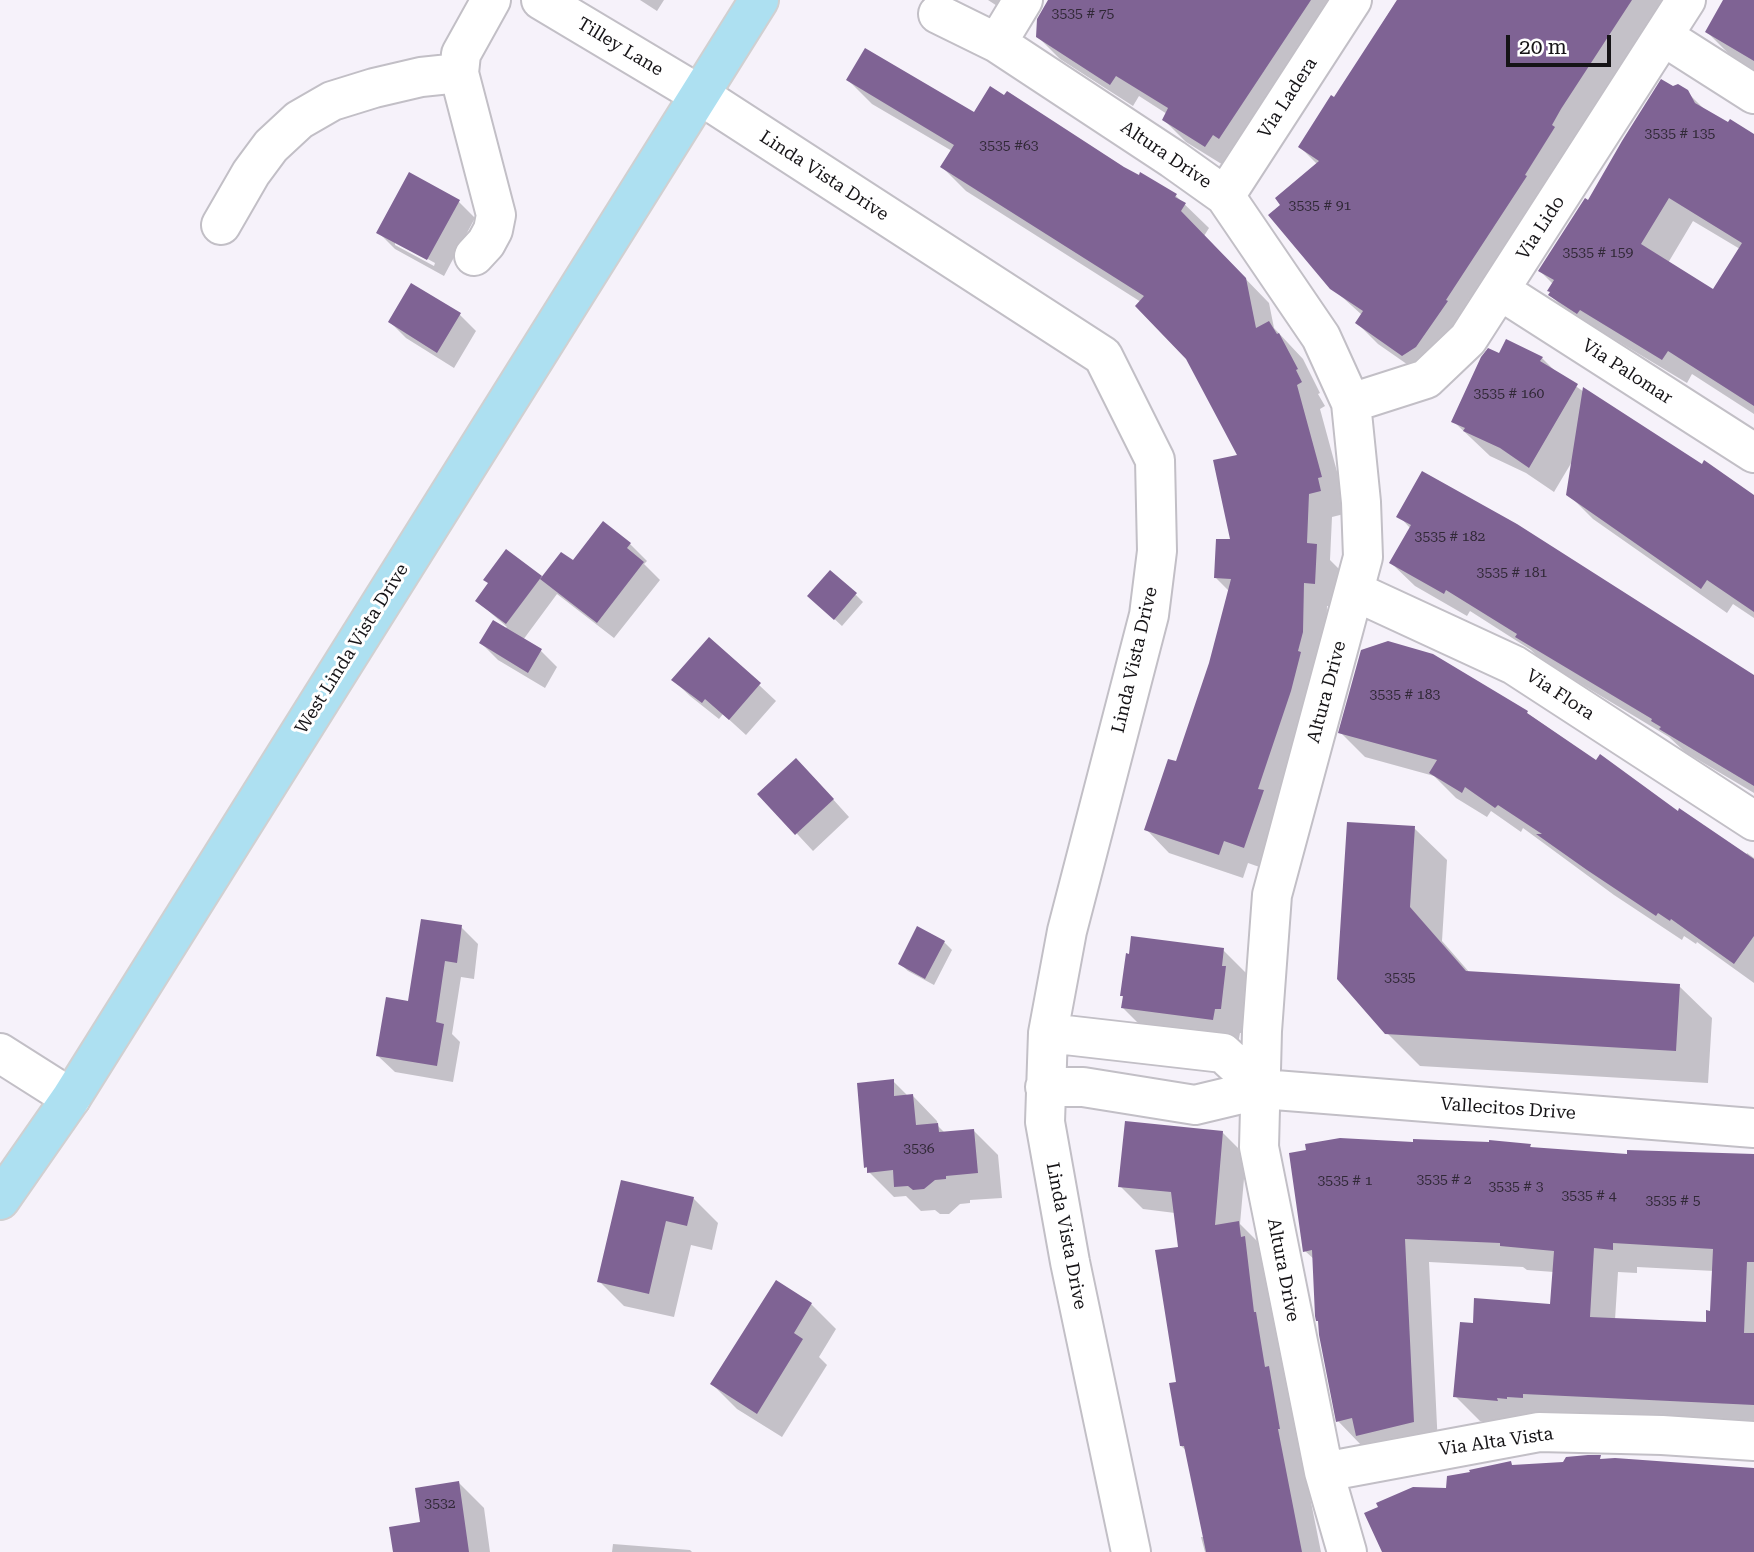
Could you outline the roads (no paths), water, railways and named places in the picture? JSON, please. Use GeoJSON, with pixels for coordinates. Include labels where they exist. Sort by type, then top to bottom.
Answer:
{"type":"FeatureCollection","features":[{"type":"Feature","properties":{"kind":"main road"},"geometry":{"type":"LineString","coordinates":[[700,95],[759,0]]}},
{"type":"Feature","properties":{"kind":"main road","name":"West Linda Vista Drive"},"geometry":{"type":"LineString","coordinates":[[0,1200],[71,1098],[700,95]]}},
{"type":"Feature","properties":{"kind":"street"},"geometry":{"type":"LineString","coordinates":[[474,257],[493,230],[496,215],[459,73],[461,54],[491,0]]}},
{"type":"Feature","properties":{"kind":"street","name":"Tilley Lane"},"geometry":{"type":"LineString","coordinates":[[541,0],[700,95]]}},
{"type":"Feature","properties":{"kind":"street"},"geometry":{"type":"LineString","coordinates":[[997,43],[1023,0]]}},
{"type":"Feature","properties":{"kind":"street","name":"Via Ladera"},"geometry":{"type":"LineString","coordinates":[[1225,196],[1352,0]]}},
{"type":"Feature","properties":{"kind":"street","name":"Via Lido"},"geometry":{"type":"LineString","coordinates":[[1351,403],[1426,379],[1468,339],[1686,0]]}},
{"type":"Feature","properties":{"kind":"street","name":"Altura Drive"},"geometry":{"type":"LineString","coordinates":[[938,14],[997,43],[1225,196],[1321,337],[1351,403],[1361,502],[1363,557],[1272,895],[1262,1031],[1259,1147],[1324,1472],[1347,1552]]}},
{"type":"Feature","properties":{"kind":"street"},"geometry":{"type":"LineString","coordinates":[[1663,36],[1754,94]]}},
{"type":"Feature","properties":{"kind":"street"},"geometry":{"type":"LineString","coordinates":[[221,225],[251,173],[271,146],[299,120],[332,101],[374,88],[421,77],[459,73]]}},
{"type":"Feature","properties":{"kind":"street","name":"Linda Vista Drive"},"geometry":{"type":"LineString","coordinates":[[700,95],[1103,356],[1155,460],[1157,551],[1149,615],[1067,931],[1048,1033],[1045,1087],[1045,1122],[1070,1262],[1131,1552]]}},
{"type":"Feature","properties":{"kind":"street","name":"Via Palomar"},"geometry":{"type":"LineString","coordinates":[[1501,290],[1754,453]]}},
{"type":"Feature","properties":{"kind":"street","name":"Via Flora"},"geometry":{"type":"LineString","coordinates":[[1354,591],[1514,665],[1754,821]]}},
{"type":"Feature","properties":{"kind":"street"},"geometry":{"type":"LineString","coordinates":[[1048,1033],[1223,1053],[1262,1089]]}},
{"type":"Feature","properties":{"kind":"street"},"geometry":{"type":"LineString","coordinates":[[0,1053],[71,1098]]}},
{"type":"Feature","properties":{"kind":"street","name":"Vallecitos Drive"},"geometry":{"type":"LineString","coordinates":[[1045,1087],[1083,1087],[1195,1105],[1262,1089],[1754,1128]]}},
{"type":"Feature","properties":{"kind":"street","name":"Via Alta Vista"},"geometry":{"type":"LineString","coordinates":[[1324,1472],[1539,1432],[1662,1435],[1754,1441]]}}]}
